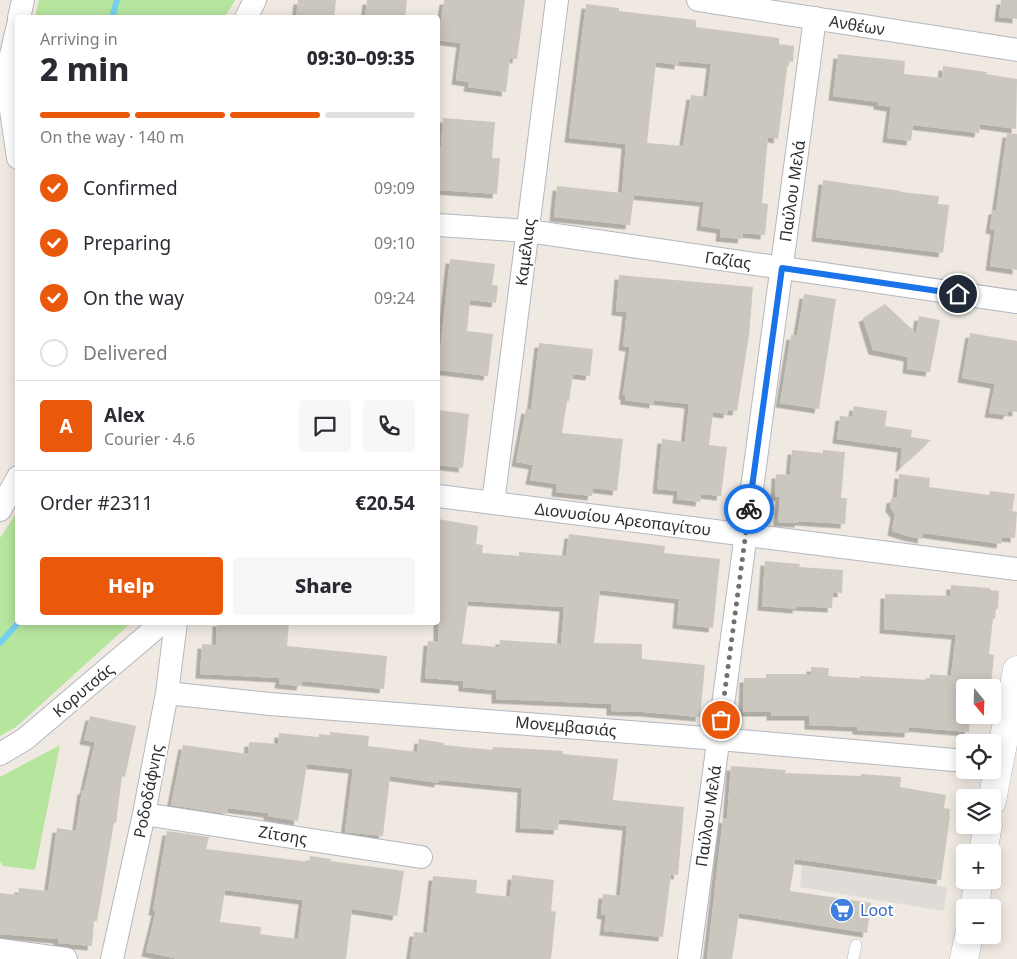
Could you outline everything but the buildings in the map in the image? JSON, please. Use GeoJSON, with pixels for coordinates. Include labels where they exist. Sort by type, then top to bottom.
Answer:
{"type":"FeatureCollection","features":[{"type":"Feature","properties":{"kind":"street"},"geometry":{"type":"LineString","coordinates":[[20,15],[23,0]]}},
{"type":"Feature","properties":{"kind":"street"},"geometry":{"type":"LineString","coordinates":[[247,15],[254,0]]}},
{"type":"Feature","properties":{"kind":"street","name":"Καμέλιας"},"geometry":{"type":"LineString","coordinates":[[493,503],[558,0]]}},
{"type":"Feature","properties":{"kind":"street","name":"Ανθέων"},"geometry":{"type":"LineString","coordinates":[[698,0],[1017,50]]}},
{"type":"Feature","properties":{"kind":"street","name":"Παύλου Μελά"},"geometry":{"type":"LineString","coordinates":[[689,959],[815,18]]}},
{"type":"Feature","properties":{"kind":"street"},"geometry":{"type":"LineString","coordinates":[[15,35],[3,74],[15,141]]}},
{"type":"Feature","properties":{"kind":"street","name":"Γαζίας"},"geometry":{"type":"LineString","coordinates":[[440,225],[528,231],[1017,302]]}},
{"type":"Feature","properties":{"kind":"street"},"geometry":{"type":"LineString","coordinates":[[0,510],[15,482]]}},
{"type":"Feature","properties":{"kind":"street","name":"Διονυσίου Αρεοπαγίτου"},"geometry":{"type":"LineString","coordinates":[[440,496],[1017,569]]}},
{"type":"Feature","properties":{"kind":"street","name":"Κορυτσάς"},"geometry":{"type":"LineString","coordinates":[[0,754],[25,739],[159,625]]}},
{"type":"Feature","properties":{"kind":"street","name":"Ροδοδάφνης"},"geometry":{"type":"LineString","coordinates":[[112,959],[144,814],[167,694],[176,625]]}},
{"type":"Feature","properties":{"kind":"street"},"geometry":{"type":"LineString","coordinates":[[996,789],[1003,765],[1017,670]]}},
{"type":"Feature","properties":{"kind":"street","name":"Μονεμβασιάς"},"geometry":{"type":"LineString","coordinates":[[167,694],[956,760]]}},
{"type":"Feature","properties":{"kind":"street","name":"Ζίτσης"},"geometry":{"type":"LineString","coordinates":[[144,814],[421,857]]}},
{"type":"Feature","properties":{"kind":"street"},"geometry":{"type":"LineString","coordinates":[[964,959],[967,944]]}},
{"type":"Feature","properties":{"kind":"street"},"geometry":{"type":"LineString","coordinates":[[0,950],[66,959]]}},
{"type":"Feature","properties":{"kind":"lane"},"geometry":{"type":"LineString","coordinates":[[854,959],[856,945]]}},
{"type":"Feature","properties":{"kind":"green space"},"geometry":{"type":"Polygon","coordinates":[[[39,0],[235,0],[226,15],[35,15],[39,0]]]}},
{"type":"Feature","properties":{"kind":"green space"},"geometry":{"type":"Polygon","coordinates":[[[15,515],[15,625],[129,625],[16,727],[0,736],[0,538],[15,515]]]}},
{"type":"Feature","properties":{"kind":"green space"},"geometry":{"type":"Polygon","coordinates":[[[60,745],[35,870],[3,866],[0,861],[0,777],[60,745]]]}},
{"type":"Feature","properties":{"kind":"shaded area"},"geometry":{"type":"Polygon","coordinates":[[[802,866],[947,887],[944,911],[800,887],[802,866]]]}},
{"type":"Feature","properties":{"kind":"waterway"},"geometry":{"type":"LineString","coordinates":[[113,15],[117,0]]}},
{"type":"Feature","properties":{"kind":"waterway"},"geometry":{"type":"LineString","coordinates":[[0,643],[16,625]]}},
{"type":"Feature","properties":{"kind":"way so far"},"geometry":{"type":"LineString","coordinates":[[721,720],[749,509]]}},
{"type":"Feature","properties":{"kind":"place","name":"Loot"},"geometry":{"type":"Point","coordinates":[842,910]}},
{"type":"Feature","properties":{"kind":"route"},"geometry":{"type":"LineString","coordinates":[[749,509],[782,268],[958,294]]}}]}
